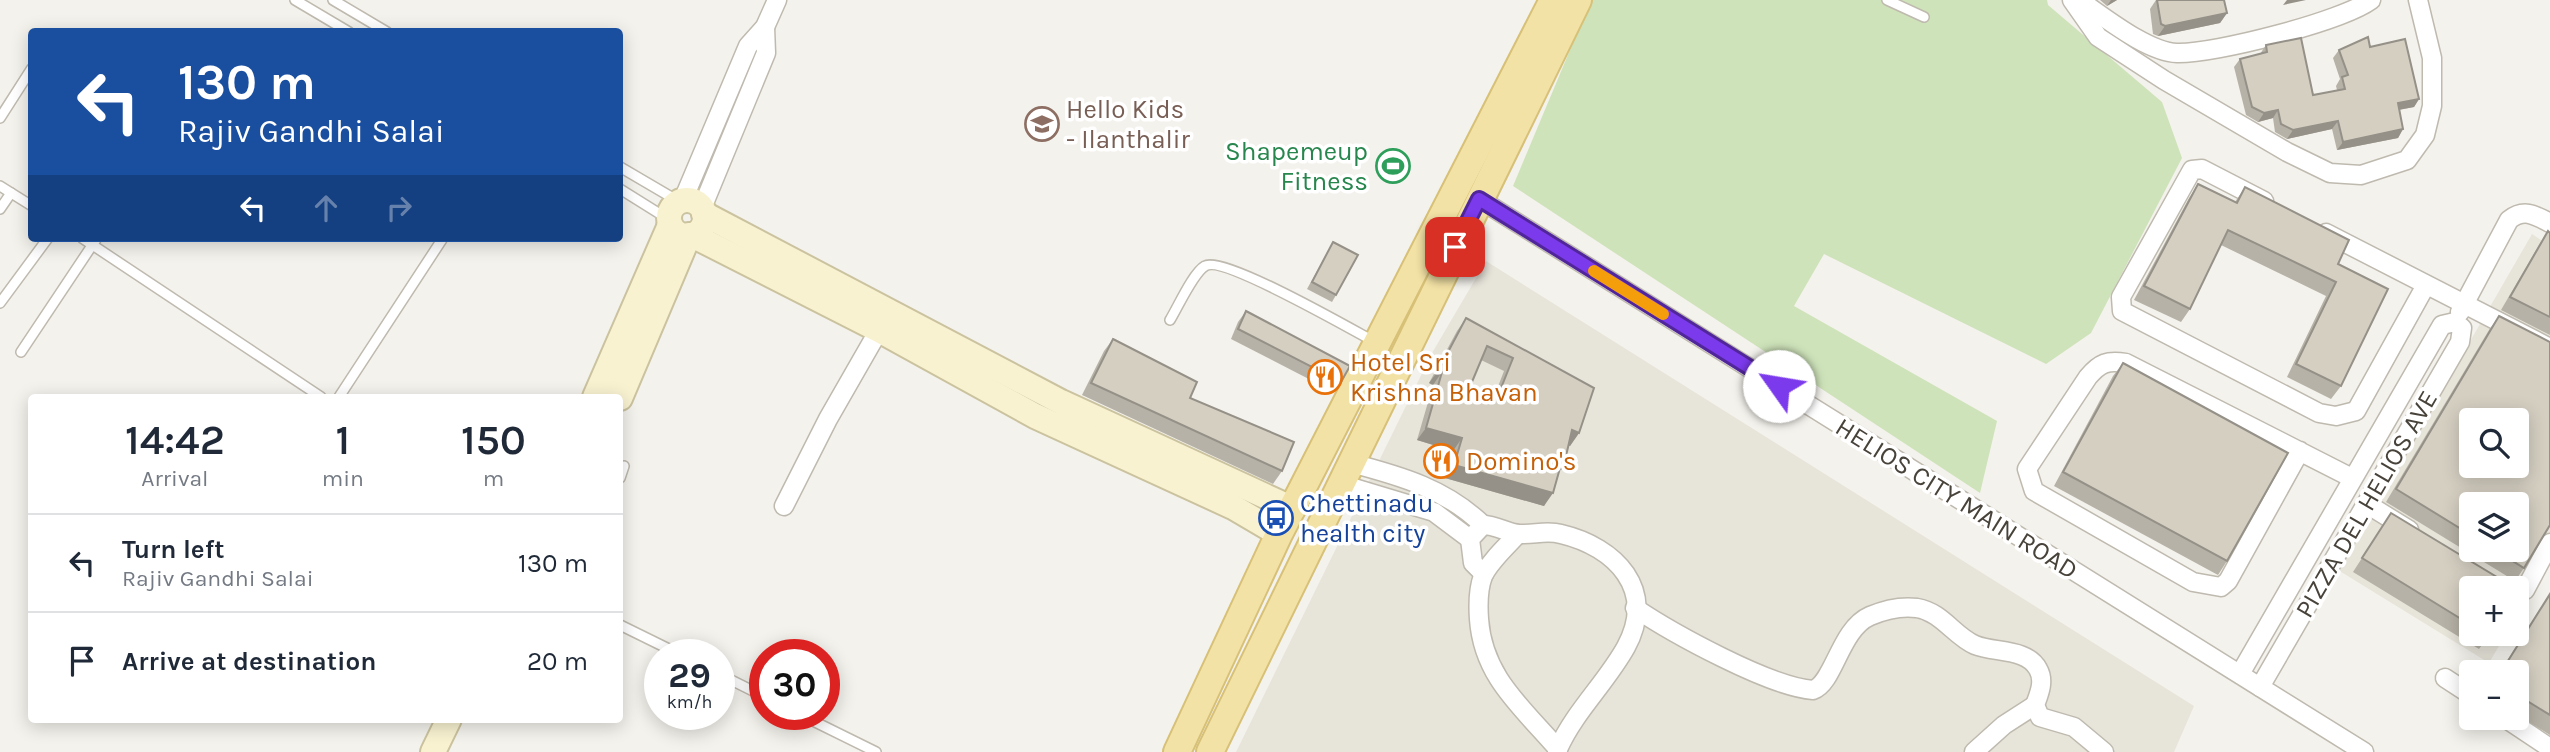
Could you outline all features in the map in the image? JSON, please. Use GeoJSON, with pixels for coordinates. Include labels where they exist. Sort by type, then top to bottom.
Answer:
{"type":"FeatureCollection","features":[{"type":"Feature","properties":{"kind":"main road"},"geometry":{"type":"LineString","coordinates":[[1177,752],[1279,534],[1552,0]]}},
{"type":"Feature","properties":{"kind":"main road"},"geometry":{"type":"LineString","coordinates":[[1210,752],[1578,0]]}},
{"type":"Feature","properties":{"kind":"street"},"geometry":{"type":"LineString","coordinates":[[621,394],[748,46],[765,27],[777,0]]}},
{"type":"Feature","properties":{"kind":"street"},"geometry":{"type":"LineString","coordinates":[[2072,0],[2098,37],[2164,80],[2287,152],[2330,173],[2361,175],[2407,160],[2425,135],[2432,106],[2432,58],[2418,0]]}},
{"type":"Feature","properties":{"kind":"street"},"geometry":{"type":"LineString","coordinates":[[2079,0],[2136,37],[2176,53],[2285,32],[2358,10],[2371,0]]}},
{"type":"Feature","properties":{"kind":"street"},"geometry":{"type":"LineString","coordinates":[[2284,212],[2202,169],[2192,170],[2121,297],[2122,311],[2319,413],[2336,416],[2356,411],[2426,285]]}},
{"type":"Feature","properties":{"kind":"street","name":"HELIOS CITY MAIN ROAD"},"geometry":{"type":"LineString","coordinates":[[1479,199],[2364,752]]}},
{"type":"Feature","properties":{"kind":"street"},"geometry":{"type":"LineString","coordinates":[[689,210],[879,330],[914,336]]}},
{"type":"Feature","properties":{"kind":"street"},"geometry":{"type":"LineString","coordinates":[[689,210],[914,336],[1279,534]]}},
{"type":"Feature","properties":{"kind":"street"},"geometry":{"type":"LineString","coordinates":[[597,394],[689,210]]}},
{"type":"Feature","properties":{"kind":"street","name":"PIZZA DEL HELIOS AVE"},"geometry":{"type":"LineString","coordinates":[[2455,322],[2509,220],[2518,213],[2526,213],[2550,223]]}},
{"type":"Feature","properties":{"kind":"street"},"geometry":{"type":"LineString","coordinates":[[2308,224],[2550,348]]}},
{"type":"Feature","properties":{"kind":"street","name":"PIZZA DEL HELIOS AVE"},"geometry":{"type":"LineString","coordinates":[[2240,674],[2351,478],[2442,325],[2455,322]]}},
{"type":"Feature","properties":{"kind":"street","name":"PIZZA DEL HELIOS AVE"},"geometry":{"type":"LineString","coordinates":[[2260,687],[2460,342],[2462,328],[2455,322]]}},
{"type":"Feature","properties":{"kind":"street"},"geometry":{"type":"LineString","coordinates":[[784,506],[828,419],[879,330]]}},
{"type":"Feature","properties":{"kind":"street"},"geometry":{"type":"LineString","coordinates":[[2300,452],[2228,581],[2221,587],[2193,582],[2034,491],[2027,469],[2088,377],[2098,366],[2109,360],[2126,363],[2351,478]]}},
{"type":"Feature","properties":{"kind":"street"},"geometry":{"type":"LineString","coordinates":[[1055,412],[1293,509]]}},
{"type":"Feature","properties":{"kind":"street"},"geometry":{"type":"LineString","coordinates":[[1346,474],[1404,478],[1447,496],[1483,525],[1518,534],[1546,531],[1562,534],[1611,556],[1629,577],[1635,608],[1635,625],[1626,646],[1569,726],[1558,751],[1494,674],[1484,655],[1478,602],[1484,574],[1518,534]]}},
{"type":"Feature","properties":{"kind":"street"},"geometry":{"type":"LineString","coordinates":[[1346,474],[1434,512],[1470,539],[1473,563],[1484,574]]}},
{"type":"Feature","properties":{"kind":"street"},"geometry":{"type":"LineString","coordinates":[[2367,504],[2423,538]]}},
{"type":"Feature","properties":{"kind":"street"},"geometry":{"type":"LineString","coordinates":[[1470,539],[1483,525]]}},
{"type":"Feature","properties":{"kind":"street"},"geometry":{"type":"LineString","coordinates":[[2529,582],[2550,543]]}},
{"type":"Feature","properties":{"kind":"street"},"geometry":{"type":"LineString","coordinates":[[1635,608],[1670,631],[1750,669],[1814,691],[1825,681],[1848,636],[1866,618],[1883,610],[1918,608],[1932,613],[1975,645],[2026,658],[2039,669],[2042,685],[2035,705],[2004,724],[1973,752]]}},
{"type":"Feature","properties":{"kind":"street"},"geometry":{"type":"LineString","coordinates":[[2445,678],[2459,687]]}},
{"type":"Feature","properties":{"kind":"street"},"geometry":{"type":"LineString","coordinates":[[2035,705],[2040,717],[2074,727],[2104,752]]}},
{"type":"Feature","properties":{"kind":"street"},"geometry":{"type":"LineString","coordinates":[[433,752],[447,723]]}},
{"type":"Feature","properties":{"kind":"street"},"geometry":{"type":"LineString","coordinates":[[2523,730],[2550,748]]}},
{"type":"Feature","properties":{"kind":"lane"},"geometry":{"type":"LineString","coordinates":[[295,0],[342,28]]}},
{"type":"Feature","properties":{"kind":"lane"},"geometry":{"type":"LineString","coordinates":[[333,0],[380,28]]}},
{"type":"Feature","properties":{"kind":"lane"},"geometry":{"type":"LineString","coordinates":[[1887,0],[1924,18]]}},
{"type":"Feature","properties":{"kind":"lane"},"geometry":{"type":"LineString","coordinates":[[0,118],[28,74]]}},
{"type":"Feature","properties":{"kind":"lane"},"geometry":{"type":"LineString","coordinates":[[623,169],[689,210]]}},
{"type":"Feature","properties":{"kind":"lane"},"geometry":{"type":"LineString","coordinates":[[0,186],[28,204]]}},
{"type":"Feature","properties":{"kind":"lane"},"geometry":{"type":"LineString","coordinates":[[623,190],[689,210]]}},
{"type":"Feature","properties":{"kind":"lane"},"geometry":{"type":"LineString","coordinates":[[0,209],[11,193]]}},
{"type":"Feature","properties":{"kind":"lane"},"geometry":{"type":"LineString","coordinates":[[0,303],[44,242]]}},
{"type":"Feature","properties":{"kind":"lane"},"geometry":{"type":"LineString","coordinates":[[21,352],[94,242]]}},
{"type":"Feature","properties":{"kind":"lane"},"geometry":{"type":"LineString","coordinates":[[96,242],[317,394]]}},
{"type":"Feature","properties":{"kind":"lane"},"geometry":{"type":"LineString","coordinates":[[341,394],[440,242]]}},
{"type":"Feature","properties":{"kind":"lane"},"geometry":{"type":"LineString","coordinates":[[1170,320],[1198,273],[1205,265],[1213,264],[1245,275],[1378,343]]}},
{"type":"Feature","properties":{"kind":"lane"},"geometry":{"type":"LineString","coordinates":[[623,626],[649,639]]}},
{"type":"Feature","properties":{"kind":"lane"},"geometry":{"type":"LineString","coordinates":[[831,730],[876,752]]}},
{"type":"Feature","properties":{"kind":"shaded area"},"geometry":{"type":"Polygon","coordinates":[[[2532,234],[2550,246],[2550,557],[2529,594],[2529,576],[2459,576],[2459,645],[2338,570],[2532,234]]]}},
{"type":"Feature","properties":{"kind":"shaded area"},"geometry":{"type":"Polygon","coordinates":[[[1486,261],[2194,706],[2174,752],[1236,752],[1432,353],[1486,261]]]}},
{"type":"Feature","properties":{"kind":"shaded area"},"geometry":{"type":"Polygon","coordinates":[[[2461,646],[2499,646],[2491,660],[2484,660],[2461,646]]]}},
{"type":"Feature","properties":{"kind":"green space"},"geometry":{"type":"Polygon","coordinates":[[[1591,0],[2047,0],[2048,5],[2162,102],[2182,158],[2091,333],[2046,364],[1824,254],[1794,306],[1997,421],[1980,493],[1513,186],[1591,0]]]}},
{"type":"Feature","properties":{"kind":"building"},"geometry":{"type":"Polygon","coordinates":[[[2157,0],[2224,0],[2227,13],[2165,26],[2161,24],[2157,0]]]}},
{"type":"Feature","properties":{"kind":"building"},"geometry":{"type":"Polygon","coordinates":[[[2368,37],[2370,47],[2405,39],[2419,99],[2398,103],[2403,129],[2343,142],[2338,121],[2293,130],[2281,124],[2278,110],[2264,113],[2252,107],[2240,59],[2267,52],[2266,45],[2301,38],[2313,95],[2345,89],[2342,77],[2348,75],[2339,50],[2368,37]]]}},
{"type":"Feature","properties":{"kind":"building"},"geometry":{"type":"Polygon","coordinates":[[[2198,184],[2237,203],[2245,187],[2349,240],[2338,264],[2388,289],[2341,386],[2296,364],[2336,282],[2228,230],[2190,309],[2144,286],[2198,184]]]}},
{"type":"Feature","properties":{"kind":"building"},"geometry":{"type":"Polygon","coordinates":[[[2548,231],[2550,233],[2550,317],[2510,297],[2548,231]]]}},
{"type":"Feature","properties":{"kind":"building"},"geometry":{"type":"Polygon","coordinates":[[[1333,242],[1358,255],[1336,295],[1312,282],[1333,242]]]}},
{"type":"Feature","properties":{"kind":"building"},"geometry":{"type":"Polygon","coordinates":[[[1246,311],[1350,366],[1341,382],[1238,329],[1246,311]]]}},
{"type":"Feature","properties":{"kind":"building"},"geometry":{"type":"Polygon","coordinates":[[[2499,316],[2550,342],[2550,525],[2529,560],[2529,492],[2459,492],[2459,528],[2396,489],[2499,316]]]}},
{"type":"Feature","properties":{"kind":"building"},"geometry":{"type":"Polygon","coordinates":[[[1466,318],[1594,388],[1579,433],[1572,430],[1563,469],[1560,468],[1553,493],[1454,465],[1462,438],[1426,428],[1442,372],[1438,371],[1466,318]],[[1487,346],[1469,389],[1497,398],[1513,358],[1487,346]]]}},
{"type":"Feature","properties":{"kind":"building"},"geometry":{"type":"Polygon","coordinates":[[[1113,339],[1197,382],[1190,398],[1294,442],[1282,471],[1091,383],[1113,339]]]}},
{"type":"Feature","properties":{"kind":"building"},"geometry":{"type":"Polygon","coordinates":[[[2123,363],[2288,453],[2227,561],[2063,472],[2123,363]]]}},
{"type":"Feature","properties":{"kind":"building"},"geometry":{"type":"Polygon","coordinates":[[[2391,513],[2459,554],[2459,562],[2472,562],[2495,576],[2459,576],[2459,618],[2362,558],[2391,513]]]}},
{"type":"Feature","properties":{"kind":"building"},"geometry":{"type":"Polygon","coordinates":[[[2514,562],[2528,562],[2524,568],[2514,562]]]}},
{"type":"Feature","properties":{"kind":"building"},"geometry":{"type":"Polygon","coordinates":[[[2550,594],[2550,715],[2529,702],[2529,660],[2509,660],[2517,646],[2529,646],[2529,627],[2550,594]]]}},
{"type":"Feature","properties":{"kind":"slow traffic"},"geometry":{"type":"LineString","coordinates":[[1594,271],[1663,314]]}},
{"type":"Feature","properties":{"kind":"place","name":"Hello Kids - Ilanthalir"},"geometry":{"type":"Point","coordinates":[1042,124]}},
{"type":"Feature","properties":{"kind":"place","name":"Shapemeup Fitness"},"geometry":{"type":"Point","coordinates":[1393,166]}},
{"type":"Feature","properties":{"kind":"place","name":"Hotel Sri Krishna Bhavan"},"geometry":{"type":"Point","coordinates":[1325,377]}},
{"type":"Feature","properties":{"kind":"place","name":"Domino's"},"geometry":{"type":"Point","coordinates":[1441,461]}},
{"type":"Feature","properties":{"kind":"place","name":"Chettinadu health city"},"geometry":{"type":"Point","coordinates":[1276,518]}},
{"type":"Feature","properties":{"kind":"route"},"geometry":{"type":"LineString","coordinates":[[1455,247],[1479,199],[1779,386]]}}]}
